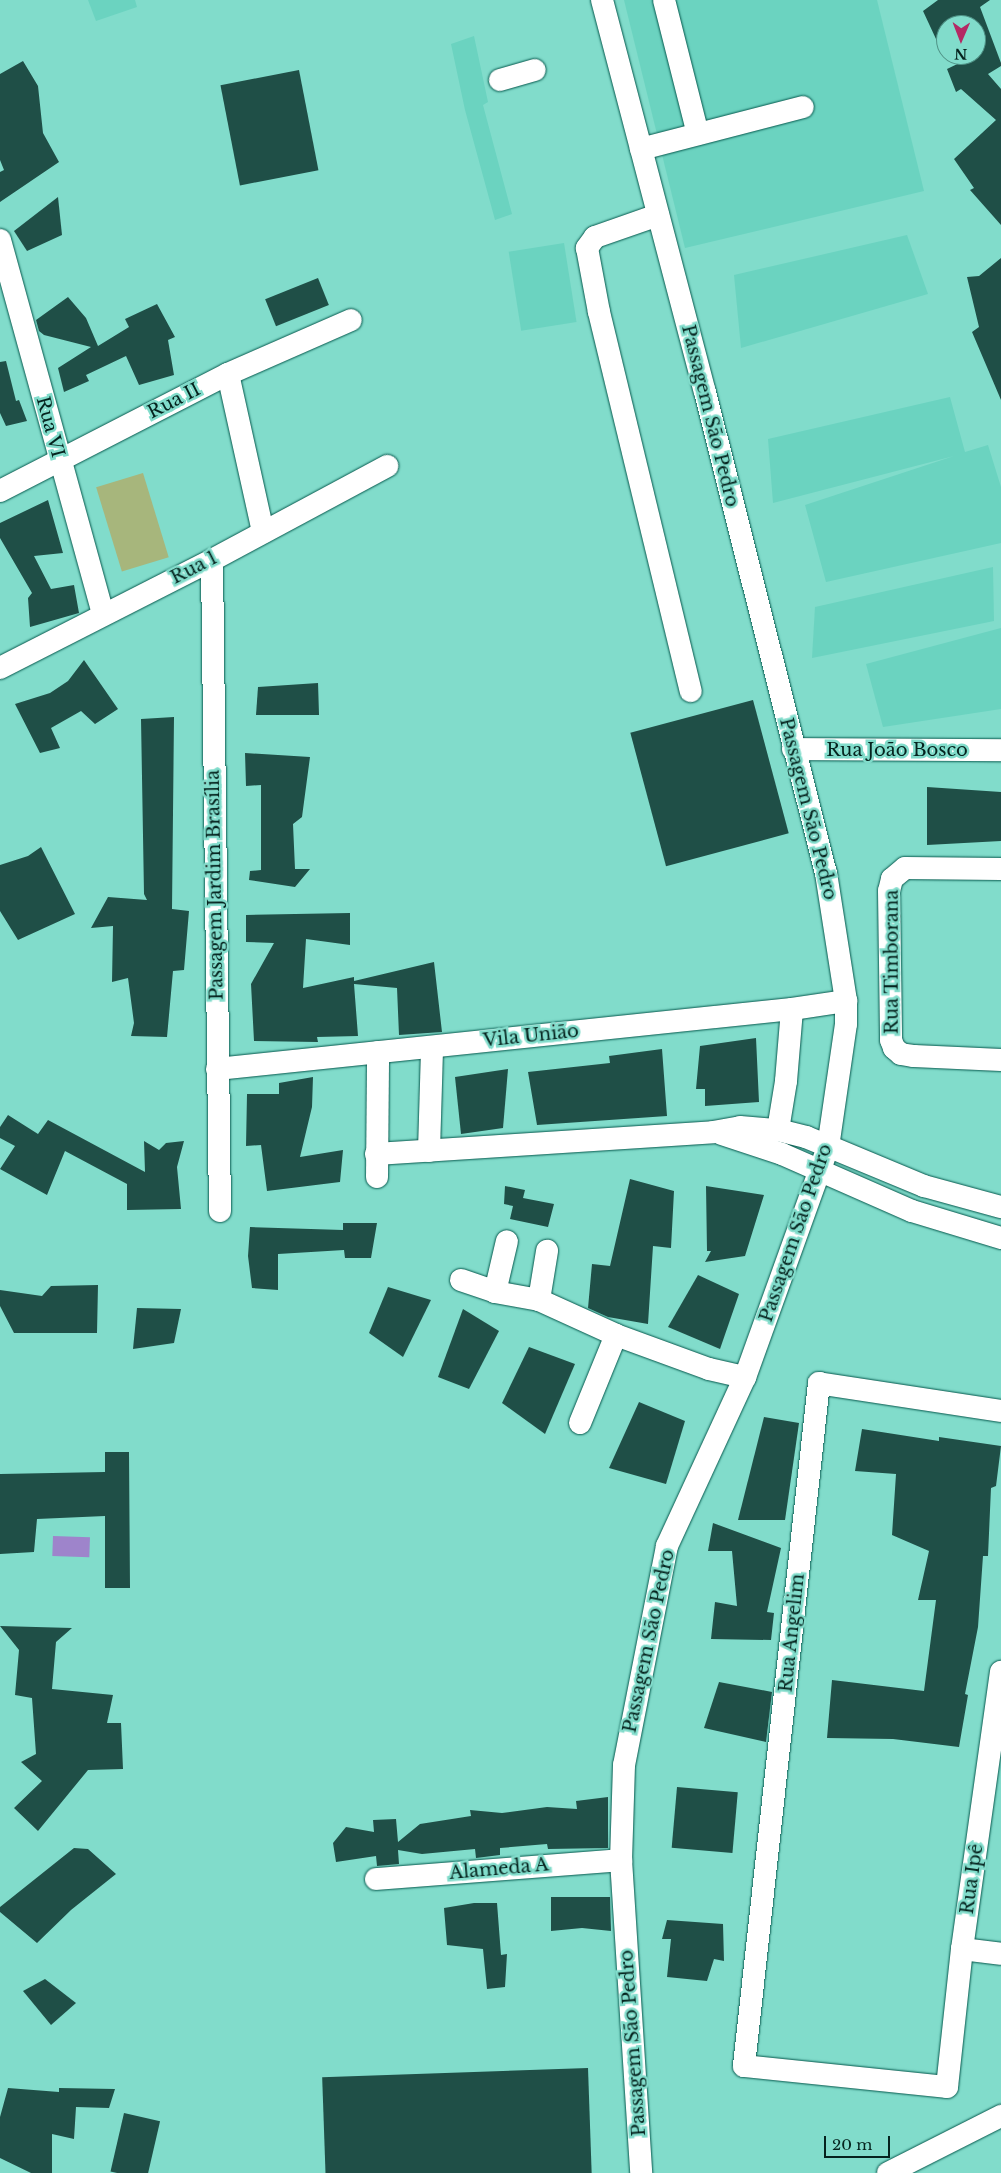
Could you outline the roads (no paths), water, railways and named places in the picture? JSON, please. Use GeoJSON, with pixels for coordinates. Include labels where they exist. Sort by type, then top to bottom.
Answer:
{"type":"FeatureCollection","features":[{"type":"Feature","properties":{"kind":"street","name":"Passagem São Pedro"},"geometry":{"type":"LineString","coordinates":[[602,0],[826,873],[846,1001],[846,1024],[828,1147],[745,1376],[667,1546],[624,1765],[621,1860],[622,1991],[641,2173]]}},
{"type":"Feature","properties":{"kind":"street"},"geometry":{"type":"LineString","coordinates":[[664,0],[698,134]]}},
{"type":"Feature","properties":{"kind":"street"},"geometry":{"type":"LineString","coordinates":[[500,80],[535,70]]}},
{"type":"Feature","properties":{"kind":"street"},"geometry":{"type":"LineString","coordinates":[[641,148],[803,107]]}},
{"type":"Feature","properties":{"kind":"street"},"geometry":{"type":"LineString","coordinates":[[658,214],[595,237],[588,248],[588,256],[691,691]]}},
{"type":"Feature","properties":{"kind":"street","name":"Rua VI"},"geometry":{"type":"LineString","coordinates":[[0,240],[9,310],[59,459],[103,614]]}},
{"type":"Feature","properties":{"kind":"street","name":"Rua II"},"geometry":{"type":"LineString","coordinates":[[0,491],[59,459],[228,374],[352,320]]}},
{"type":"Feature","properties":{"kind":"street"},"geometry":{"type":"LineString","coordinates":[[228,374],[263,532]]}},
{"type":"Feature","properties":{"kind":"street","name":"Rua 1"},"geometry":{"type":"LineString","coordinates":[[0,668],[212,560],[387,466]]}},
{"type":"Feature","properties":{"kind":"street","name":"Passagem Jardim Brasília"},"geometry":{"type":"LineString","coordinates":[[212,560],[220,1211]]}},
{"type":"Feature","properties":{"kind":"street","name":"Rua João Bosco"},"geometry":{"type":"LineString","coordinates":[[793,749],[1001,750]]}},
{"type":"Feature","properties":{"kind":"street","name":"Rua Timborana"},"geometry":{"type":"LineString","coordinates":[[1001,868],[905,868],[892,879],[889,892],[891,1040],[894,1048],[901,1054],[914,1056],[1001,1060]]}},
{"type":"Feature","properties":{"kind":"street","name":"Vila União"},"geometry":{"type":"LineString","coordinates":[[217,1069],[792,1010],[846,1001]]}},
{"type":"Feature","properties":{"kind":"street"},"geometry":{"type":"LineString","coordinates":[[778,1130],[786,1081],[792,1010]]}},
{"type":"Feature","properties":{"kind":"street"},"geometry":{"type":"LineString","coordinates":[[429,1151],[432,1047]]}},
{"type":"Feature","properties":{"kind":"street"},"geometry":{"type":"LineString","coordinates":[[377,1177],[378,1052]]}},
{"type":"Feature","properties":{"kind":"street"},"geometry":{"type":"LineString","coordinates":[[376,1154],[713,1132],[740,1127],[778,1130],[828,1147],[924,1186],[1001,1206]]}},
{"type":"Feature","properties":{"kind":"street"},"geometry":{"type":"LineString","coordinates":[[713,1132],[782,1154],[819,1172],[912,1211],[1001,1238]]}},
{"type":"Feature","properties":{"kind":"street"},"geometry":{"type":"LineString","coordinates":[[912,1211],[924,1186]]}},
{"type":"Feature","properties":{"kind":"street"},"geometry":{"type":"LineString","coordinates":[[495,1292],[507,1241]]}},
{"type":"Feature","properties":{"kind":"street"},"geometry":{"type":"LineString","coordinates":[[539,1300],[547,1251]]}},
{"type":"Feature","properties":{"kind":"street"},"geometry":{"type":"LineString","coordinates":[[462,1280],[495,1292],[539,1300],[616,1334],[709,1369],[745,1376]]}},
{"type":"Feature","properties":{"kind":"street"},"geometry":{"type":"LineString","coordinates":[[580,1422],[616,1334]]}},
{"type":"Feature","properties":{"kind":"street","name":"Rua Angelim"},"geometry":{"type":"LineString","coordinates":[[947,2087],[744,2066],[819,1383],[1001,1411]]}},
{"type":"Feature","properties":{"kind":"street","name":"Rua Ipê"},"geometry":{"type":"LineString","coordinates":[[947,2087],[962,1948],[1001,1672]]}},
{"type":"Feature","properties":{"kind":"street","name":"Alameda A"},"geometry":{"type":"LineString","coordinates":[[376,1879],[621,1860]]}},
{"type":"Feature","properties":{"kind":"street"},"geometry":{"type":"LineString","coordinates":[[962,1948],[1001,1954]]}},
{"type":"Feature","properties":{"kind":"street"},"geometry":{"type":"LineString","coordinates":[[888,2173],[1001,2116]]}}]}
